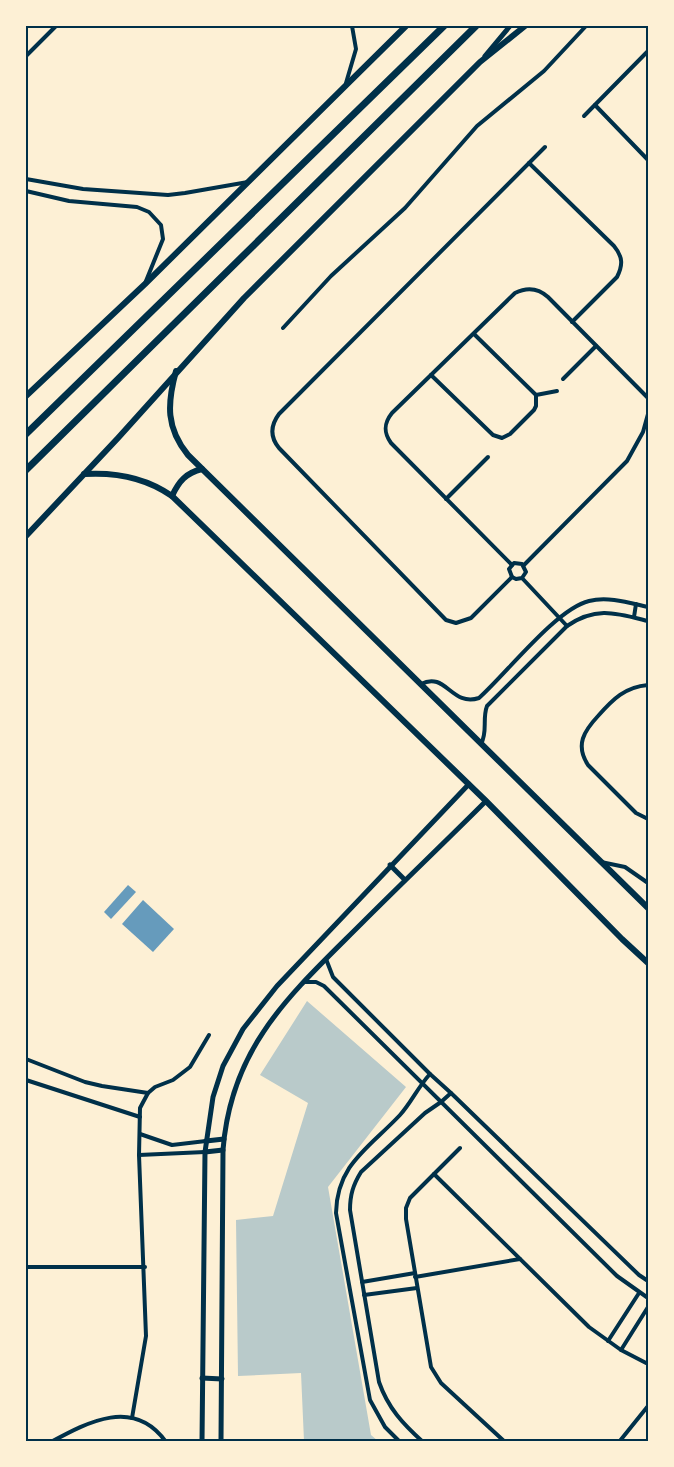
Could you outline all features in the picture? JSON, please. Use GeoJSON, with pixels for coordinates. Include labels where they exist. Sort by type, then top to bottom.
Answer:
{"type":"FeatureCollection","features":[{"type":"Feature","properties":{"kind":"highway"},"geometry":{"type":"LineString","coordinates":[[26,434],[444,26]]}},
{"type":"Feature","properties":{"kind":"highway"},"geometry":{"type":"LineString","coordinates":[[26,470],[476,26]]}},
{"type":"Feature","properties":{"kind":"main road"},"geometry":{"type":"LineString","coordinates":[[26,396],[145,284],[406,26]]}},
{"type":"Feature","properties":{"kind":"main road"},"geometry":{"type":"LineString","coordinates":[[26,536],[244,298],[480,62],[525,26]]}},
{"type":"Feature","properties":{"kind":"main road"},"geometry":{"type":"LineString","coordinates":[[176,371],[169,407],[172,427],[179,444],[648,908]]}},
{"type":"Feature","properties":{"kind":"main road"},"geometry":{"type":"LineString","coordinates":[[172,496],[176,487],[188,474],[202,469]]}},
{"type":"Feature","properties":{"kind":"main road"},"geometry":{"type":"LineString","coordinates":[[84,474],[111,473],[135,477],[172,496],[469,784],[648,963]]}},
{"type":"Feature","properties":{"kind":"street"},"geometry":{"type":"LineString","coordinates":[[26,56],[56,26]]}},
{"type":"Feature","properties":{"kind":"street"},"geometry":{"type":"LineString","coordinates":[[345,86],[356,49],[352,26]]}},
{"type":"Feature","properties":{"kind":"street"},"geometry":{"type":"LineString","coordinates":[[480,62],[510,26]]}},
{"type":"Feature","properties":{"kind":"street"},"geometry":{"type":"LineString","coordinates":[[283,328],[323,285],[405,208],[477,126],[536,79],[586,26]]}},
{"type":"Feature","properties":{"kind":"street"},"geometry":{"type":"LineString","coordinates":[[584,116],[648,51]]}},
{"type":"Feature","properties":{"kind":"street"},"geometry":{"type":"LineString","coordinates":[[595,105],[648,160]]}},
{"type":"Feature","properties":{"kind":"street"},"geometry":{"type":"LineString","coordinates":[[512,577],[471,618],[456,623],[446,620],[279,448],[272,435],[272,428],[279,414],[545,147]]}},
{"type":"Feature","properties":{"kind":"street"},"geometry":{"type":"LineString","coordinates":[[529,163],[620,253],[622,261],[617,277],[572,322]]}},
{"type":"Feature","properties":{"kind":"street"},"geometry":{"type":"LineString","coordinates":[[26,179],[83,189],[168,195],[248,182]]}},
{"type":"Feature","properties":{"kind":"street"},"geometry":{"type":"LineString","coordinates":[[26,191],[76,203],[137,207],[149,212],[161,225],[163,239],[145,284]]}},
{"type":"Feature","properties":{"kind":"street"},"geometry":{"type":"LineString","coordinates":[[512,565],[393,446],[385,431],[385,425],[392,413],[515,293],[529,288],[543,292],[648,398]]}},
{"type":"Feature","properties":{"kind":"street"},"geometry":{"type":"LineString","coordinates":[[431,375],[497,437],[502,438],[510,434],[534,410],[536,395],[474,333]]}},
{"type":"Feature","properties":{"kind":"street"},"geometry":{"type":"LineString","coordinates":[[563,379],[596,346]]}},
{"type":"Feature","properties":{"kind":"street"},"geometry":{"type":"LineString","coordinates":[[536,395],[557,391]]}},
{"type":"Feature","properties":{"kind":"street"},"geometry":{"type":"LineString","coordinates":[[524,565],[621,468],[636,447],[648,414]]}},
{"type":"Feature","properties":{"kind":"street"},"geometry":{"type":"LineString","coordinates":[[446,499],[488,457]]}},
{"type":"Feature","properties":{"kind":"street"},"geometry":{"type":"LineString","coordinates":[[517,563],[524,565],[526,572],[522,578],[512,577],[509,571],[512,565],[517,563]]}},
{"type":"Feature","properties":{"kind":"street"},"geometry":{"type":"LineString","coordinates":[[522,578],[567,626]]}},
{"type":"Feature","properties":{"kind":"street"},"geometry":{"type":"LineString","coordinates":[[421,684],[432,680],[437,681],[463,699],[479,698],[558,618],[579,604],[603,599],[648,607]]}},
{"type":"Feature","properties":{"kind":"street"},"geometry":{"type":"LineString","coordinates":[[634,617],[636,604]]}},
{"type":"Feature","properties":{"kind":"street"},"geometry":{"type":"LineString","coordinates":[[481,744],[485,736],[484,716],[487,706],[567,626],[578,619],[603,612],[648,621]]}},
{"type":"Feature","properties":{"kind":"street"},"geometry":{"type":"LineString","coordinates":[[648,685],[634,687],[615,697],[587,727],[581,742],[588,765],[636,813],[648,819]]}},
{"type":"Feature","properties":{"kind":"street"},"geometry":{"type":"LineString","coordinates":[[479,698],[487,706]]}},
{"type":"Feature","properties":{"kind":"street"},"geometry":{"type":"LineString","coordinates":[[202,1442],[205,1152],[213,1097],[219,1076],[243,1029],[277,986],[469,784]]}},
{"type":"Feature","properties":{"kind":"street"},"geometry":{"type":"LineString","coordinates":[[220,1442],[223,1150],[233,1092],[249,1056],[275,1015],[326,959],[486,801]]}},
{"type":"Feature","properties":{"kind":"street"},"geometry":{"type":"LineString","coordinates":[[599,862],[625,867],[648,883]]}},
{"type":"Feature","properties":{"kind":"street"},"geometry":{"type":"LineString","coordinates":[[390,865],[405,880]]}},
{"type":"Feature","properties":{"kind":"street"},"geometry":{"type":"LineString","coordinates":[[326,959],[333,977],[430,1074],[639,1275],[648,1281]]}},
{"type":"Feature","properties":{"kind":"street"},"geometry":{"type":"LineString","coordinates":[[304,982],[316,982],[324,986],[617,1276],[648,1298]]}},
{"type":"Feature","properties":{"kind":"street"},"geometry":{"type":"LineString","coordinates":[[132,1418],[146,1336],[139,1155],[140,1108],[148,1093],[155,1087],[173,1080],[190,1067],[209,1035]]}},
{"type":"Feature","properties":{"kind":"street"},"geometry":{"type":"LineString","coordinates":[[26,1059],[85,1082],[148,1093]]}},
{"type":"Feature","properties":{"kind":"street"},"geometry":{"type":"LineString","coordinates":[[400,1442],[385,1427],[370,1400],[336,1214],[336,1200],[339,1186],[352,1162],[401,1114],[421,1083],[430,1074]]}},
{"type":"Feature","properties":{"kind":"street"},"geometry":{"type":"LineString","coordinates":[[26,1080],[140,1117]]}},
{"type":"Feature","properties":{"kind":"street"},"geometry":{"type":"LineString","coordinates":[[423,1442],[398,1419],[383,1396],[364,1296],[350,1210],[350,1196],[361,1172],[451,1092]]}},
{"type":"Feature","properties":{"kind":"street"},"geometry":{"type":"LineString","coordinates":[[140,1134],[172,1145],[224,1139]]}},
{"type":"Feature","properties":{"kind":"street"},"geometry":{"type":"LineString","coordinates":[[460,1148],[410,1198],[406,1208],[406,1219],[427,1355],[434,1373],[441,1383],[505,1442]]}},
{"type":"Feature","properties":{"kind":"street"},"geometry":{"type":"LineString","coordinates":[[139,1155],[223,1150]]}},
{"type":"Feature","properties":{"kind":"street"},"geometry":{"type":"LineString","coordinates":[[434,1174],[580,1318],[621,1350],[648,1364]]}},
{"type":"Feature","properties":{"kind":"street"},"geometry":{"type":"LineString","coordinates":[[362,1282],[520,1259]]}},
{"type":"Feature","properties":{"kind":"street"},"geometry":{"type":"LineString","coordinates":[[26,1267],[145,1267]]}},
{"type":"Feature","properties":{"kind":"street"},"geometry":{"type":"LineString","coordinates":[[364,1296],[417,1288]]}},
{"type":"Feature","properties":{"kind":"street"},"geometry":{"type":"LineString","coordinates":[[608,1341],[639,1293]]}},
{"type":"Feature","properties":{"kind":"street"},"geometry":{"type":"LineString","coordinates":[[621,1350],[648,1307]]}},
{"type":"Feature","properties":{"kind":"street"},"geometry":{"type":"LineString","coordinates":[[202,1378],[222,1379]]}},
{"type":"Feature","properties":{"kind":"street"},"geometry":{"type":"LineString","coordinates":[[619,1442],[648,1406]]}},
{"type":"Feature","properties":{"kind":"street"},"geometry":{"type":"LineString","coordinates":[[51,1442],[78,1427],[122,1416],[150,1425],[165,1442]]}},
{"type":"Feature","properties":{"kind":"shaded area"},"geometry":{"type":"Polygon","coordinates":[[[307,1001],[406,1087],[328,1187],[371,1435],[378,1441],[304,1441],[301,1373],[238,1376],[236,1220],[273,1216],[308,1103],[260,1075],[307,1001]]]}},
{"type":"Feature","properties":{"kind":"water"},"geometry":{"type":"Polygon","coordinates":[[[128,885],[136,892],[111,919],[104,912],[128,885]]]}},
{"type":"Feature","properties":{"kind":"water"},"geometry":{"type":"Polygon","coordinates":[[[143,900],[174,929],[153,952],[122,924],[143,900]]]}}]}
